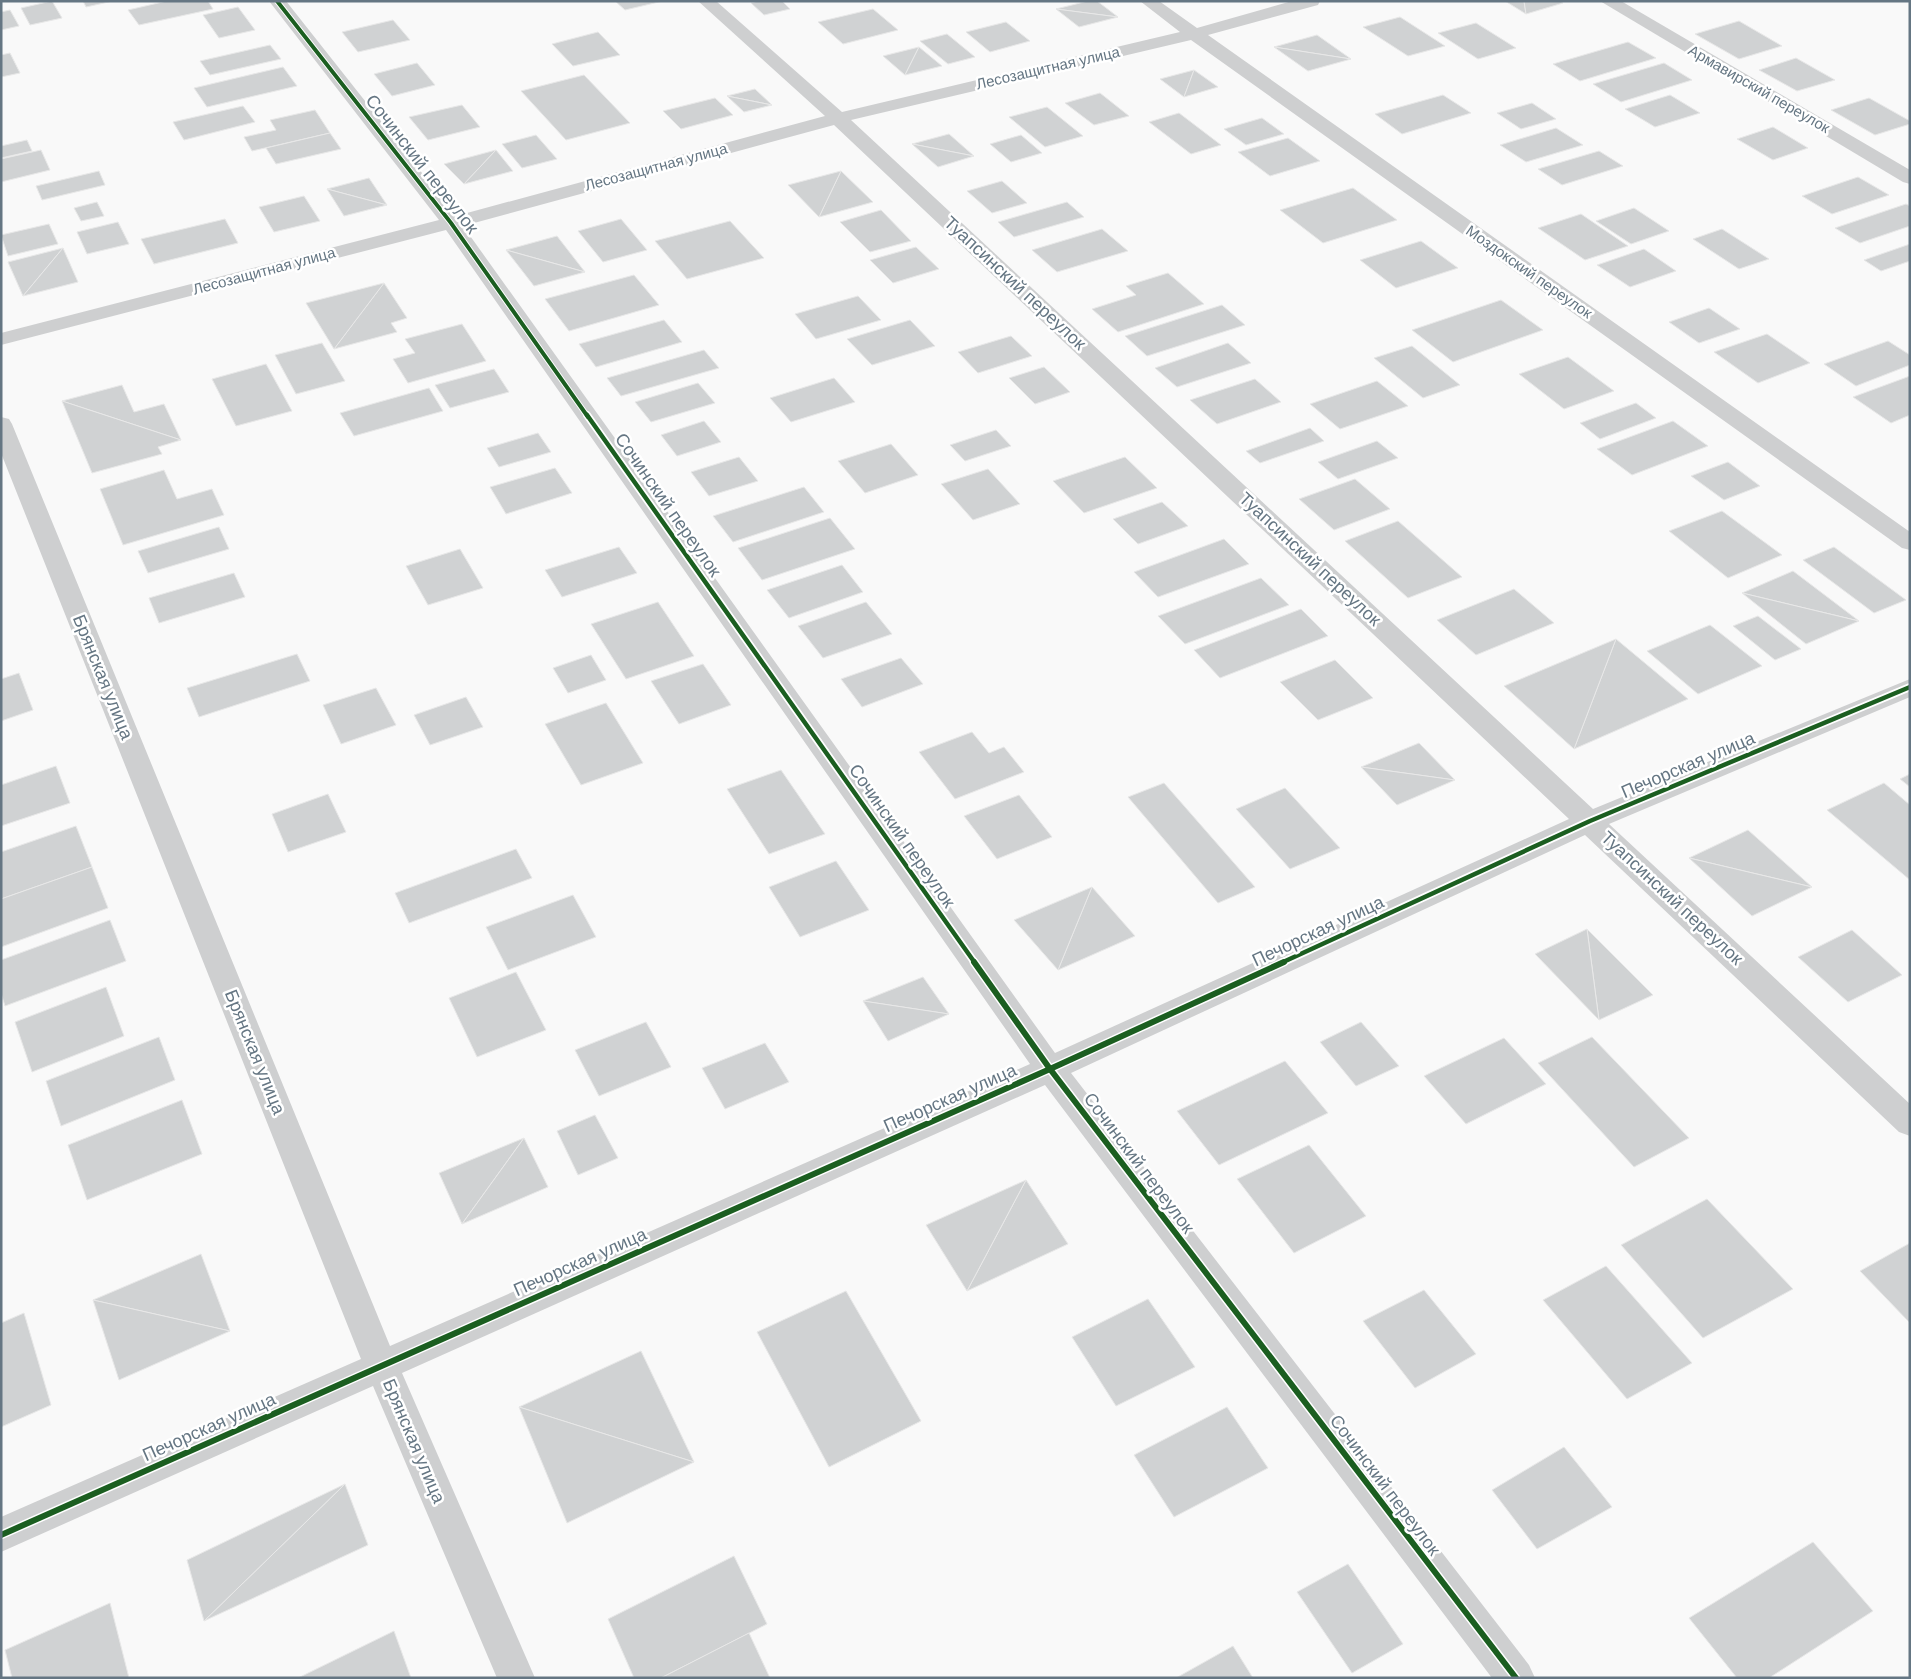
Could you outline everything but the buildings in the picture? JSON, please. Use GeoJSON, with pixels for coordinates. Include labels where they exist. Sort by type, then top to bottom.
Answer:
{"type":"FeatureCollection","features":[{"type":"Feature","properties":{"kind":"street","name":"Сочинский переулок"},"geometry":{"type":"LineString","coordinates":[[277,1],[451,223],[1050,1069],[1516,1678]]}},
{"type":"Feature","properties":{"kind":"street","name":"Туапсинский переулок"},"geometry":{"type":"LineString","coordinates":[[706,1],[838,118],[1910,1122]]}},
{"type":"Feature","properties":{"kind":"street","name":"Моздокский переулок"},"geometry":{"type":"LineString","coordinates":[[1148,1],[1910,543]]}},
{"type":"Feature","properties":{"kind":"street","name":"Лесозащитная улица"},"geometry":{"type":"LineString","coordinates":[[1,340],[451,223],[838,118],[1193,34],[1312,1]]}},
{"type":"Feature","properties":{"kind":"street","name":"Армавирский переулок"},"geometry":{"type":"LineString","coordinates":[[1608,1],[1910,178]]}},
{"type":"Feature","properties":{"kind":"street","name":"Брянская улица"},"geometry":{"type":"LineString","coordinates":[[1,424],[381,1365],[516,1678]]}},
{"type":"Feature","properties":{"kind":"street","name":"Печорская улица"},"geometry":{"type":"LineString","coordinates":[[1,1535],[1050,1069],[1590,821],[1910,687]]}},
{"type":"Feature","properties":{"kind":"cycle path"},"geometry":{"type":"LineString","coordinates":[[277,1],[451,223],[1050,1069],[1516,1678]]}},
{"type":"Feature","properties":{"kind":"cycle path"},"geometry":{"type":"LineString","coordinates":[[1,1535],[1050,1069],[1590,821],[1910,687]]}}]}
